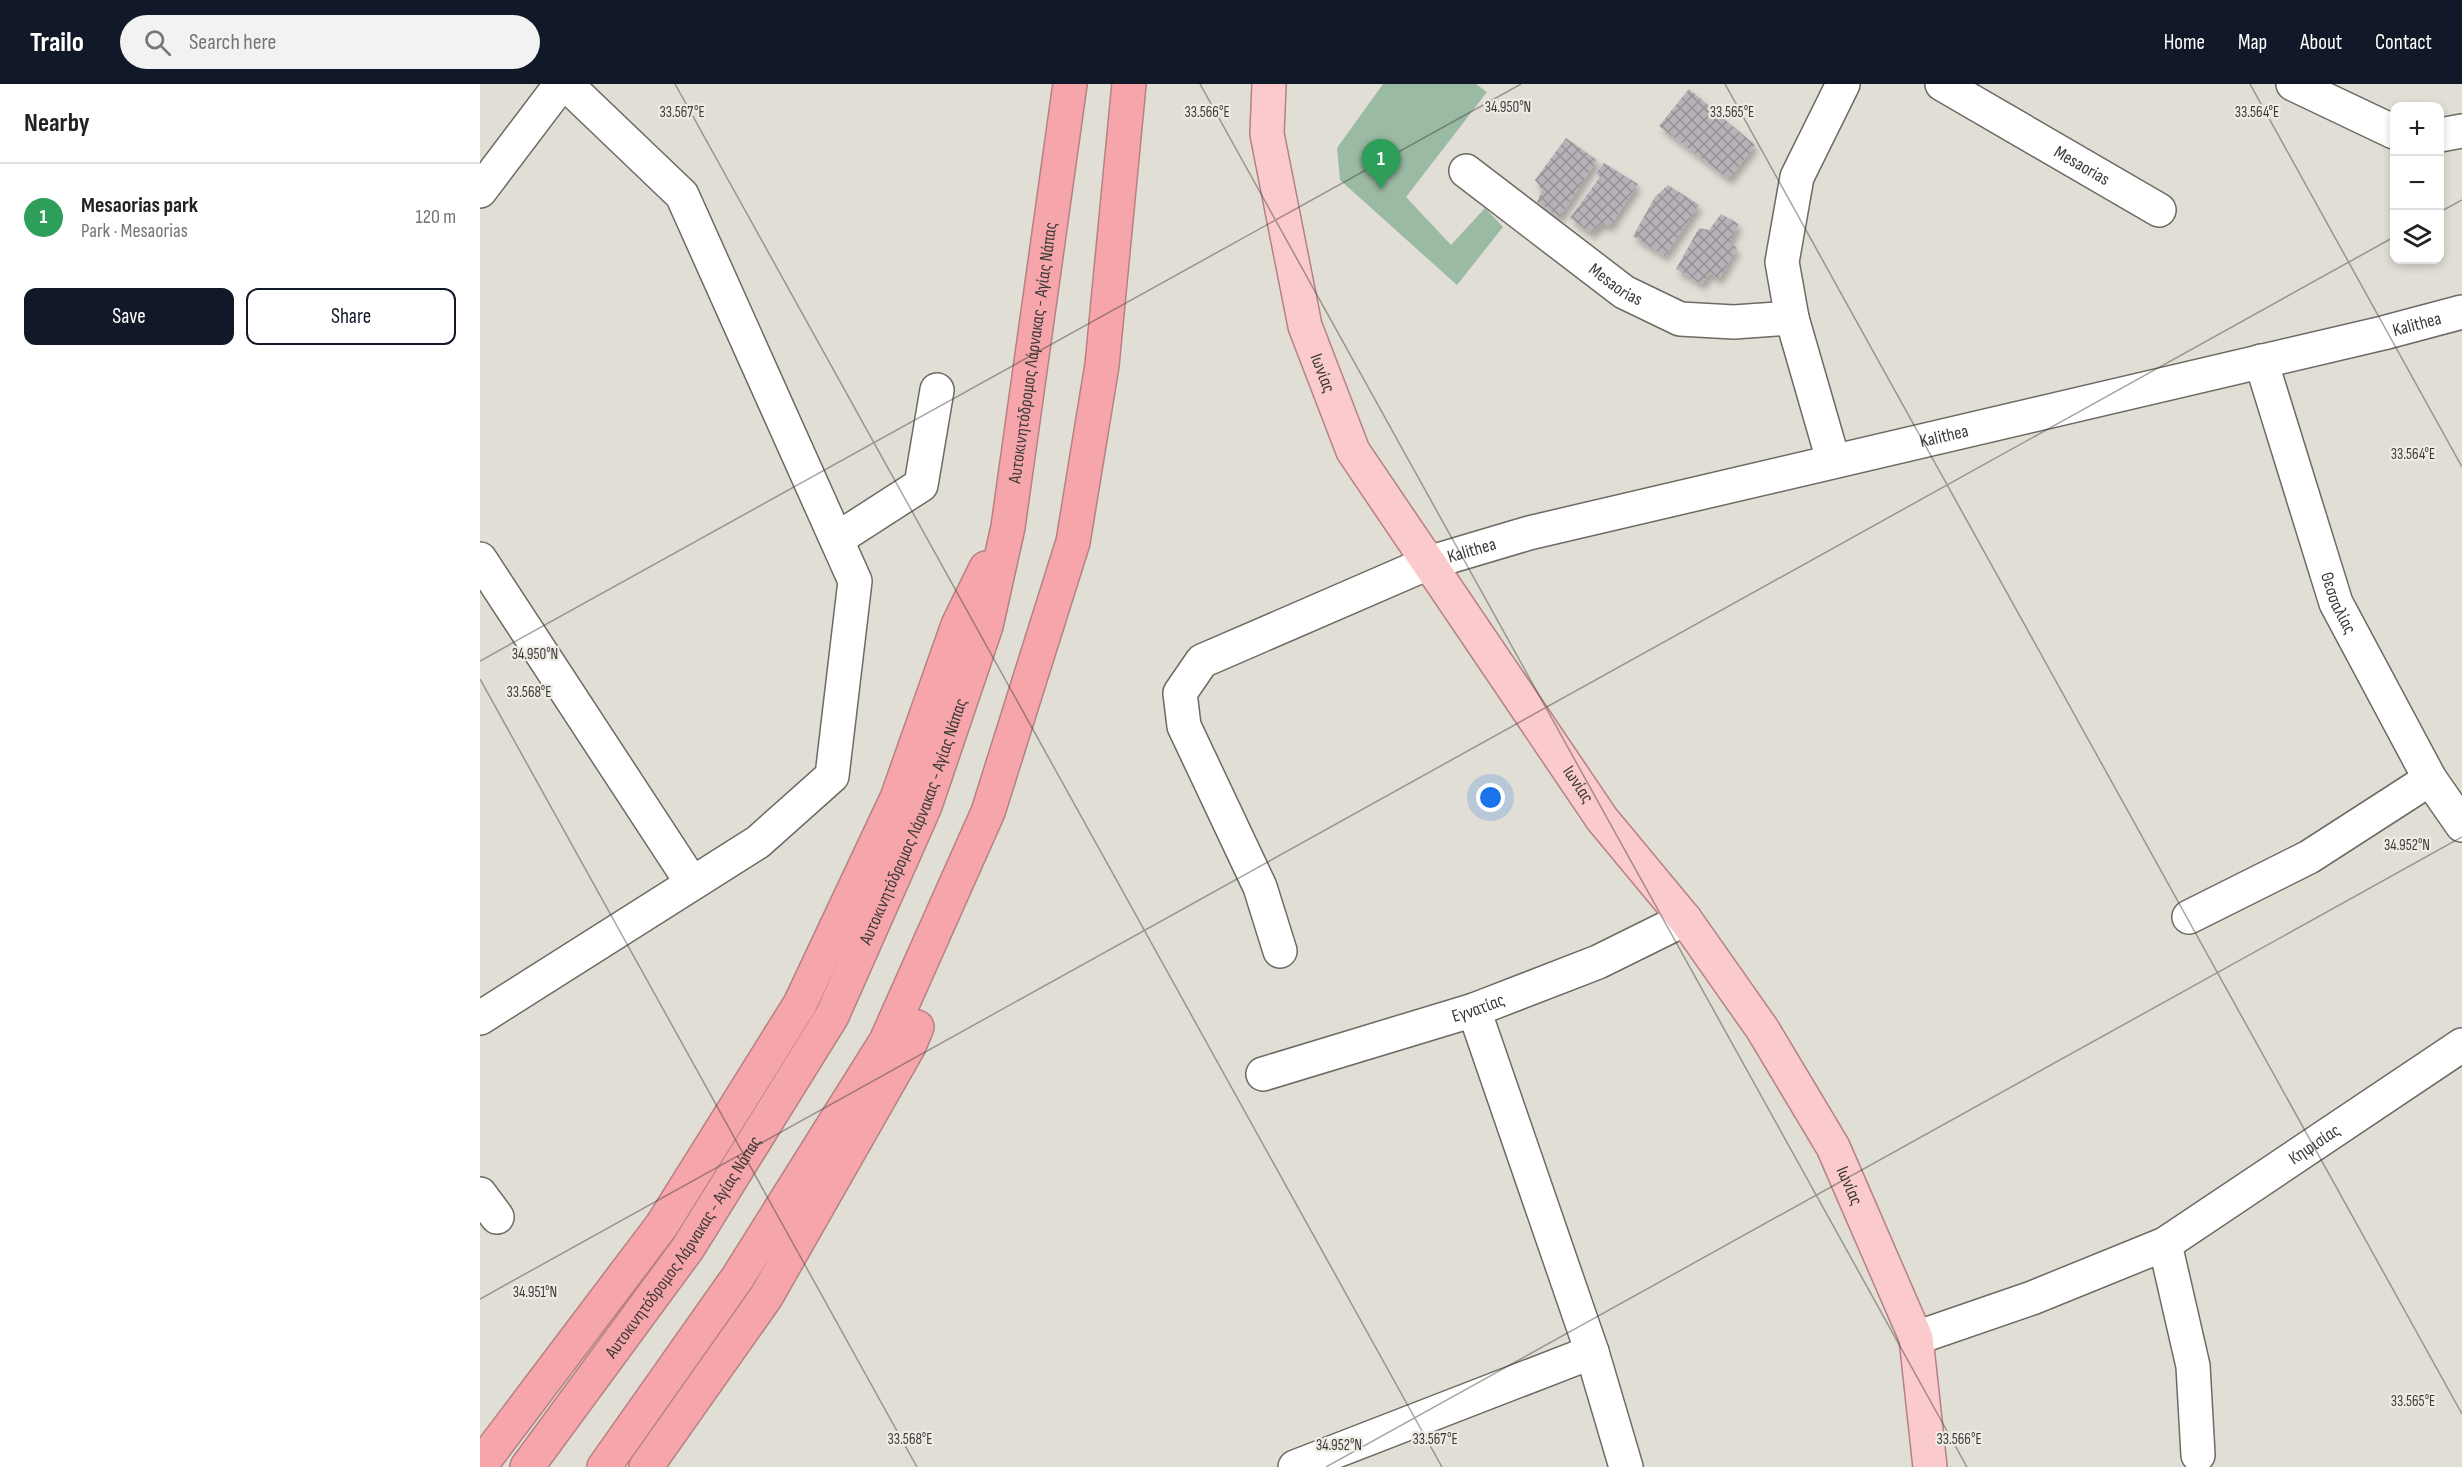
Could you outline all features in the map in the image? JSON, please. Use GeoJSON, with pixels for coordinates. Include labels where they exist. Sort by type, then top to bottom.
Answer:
{"type":"FeatureCollection","features":[{"type":"Feature","properties":{"kind":"highway","name":"Αυτοκινητόδρομος Λάρνακας - Αγίας Νάπας"},"geometry":{"type":"LineString","coordinates":[[527,1467],[688,1248],[832,1016],[925,806],[986,626],[1008,527],[1070,84]]}},
{"type":"Feature","properties":{"kind":"highway"},"geometry":{"type":"LineString","coordinates":[[646,1467],[766,1297],[909,1046],[1008,816],[1052,660],[1073,542],[1102,365],[1129,84]]}},
{"type":"Feature","properties":{"kind":"highway"},"geometry":{"type":"LineString","coordinates":[[480,1466],[662,1225],[800,1004],[897,798],[958,625],[1008,527]]}},
{"type":"Feature","properties":{"kind":"highway"},"geometry":{"type":"LineString","coordinates":[[604,1467],[738,1277],[886,1041],[988,812],[1073,542]]}},
{"type":"Feature","properties":{"kind":"main road","name":"Ιωνίας"},"geometry":{"type":"LineString","coordinates":[[1269,84],[1267,134],[1305,326],[1353,451],[1602,819],[1685,919],[1763,1030],[1833,1147],[1916,1338],[1930,1467]]}},
{"type":"Feature","properties":{"kind":"street"},"geometry":{"type":"LineString","coordinates":[[480,191],[561,84]]}},
{"type":"Feature","properties":{"kind":"street"},"geometry":{"type":"LineString","coordinates":[[480,1018],[758,842],[832,776],[855,581],[682,195],[566,84]]}},
{"type":"Feature","properties":{"kind":"street"},"geometry":{"type":"LineString","coordinates":[[1833,460],[1792,318],[1782,262],[1797,177],[1843,84]]}},
{"type":"Feature","properties":{"kind":"street","name":"Mesaorias"},"geometry":{"type":"LineString","coordinates":[[1942,84],[2159,210]]}},
{"type":"Feature","properties":{"kind":"street"},"geometry":{"type":"LineString","coordinates":[[2293,84],[2390,130]]}},
{"type":"Feature","properties":{"kind":"street"},"geometry":{"type":"LineString","coordinates":[[2444,134],[2462,131]]}},
{"type":"Feature","properties":{"kind":"street","name":"Mesaorias"},"geometry":{"type":"LineString","coordinates":[[1466,171],[1624,291],[1680,318],[1734,322],[1792,318]]}},
{"type":"Feature","properties":{"kind":"street","name":"Kalithea"},"geometry":{"type":"LineString","coordinates":[[1280,951],[1260,887],[1184,726],[1180,693],[1202,661],[1428,563],[1529,533],[2383,333],[2462,312]]}},
{"type":"Feature","properties":{"kind":"street","name":"Θεσσαλίας"},"geometry":{"type":"LineString","coordinates":[[2261,361],[2336,603],[2430,779],[2462,825]]}},
{"type":"Feature","properties":{"kind":"street"},"geometry":{"type":"LineString","coordinates":[[837,539],[921,485],[937,390]]}},
{"type":"Feature","properties":{"kind":"street"},"geometry":{"type":"LineString","coordinates":[[480,559],[693,883]]}},
{"type":"Feature","properties":{"kind":"street"},"geometry":{"type":"LineString","coordinates":[[2189,917],[2309,857],[2430,779]]}},
{"type":"Feature","properties":{"kind":"street","name":"Εγνατίας"},"geometry":{"type":"LineString","coordinates":[[1263,1074],[1474,1010],[1598,962],[1685,919]]}},
{"type":"Feature","properties":{"kind":"street"},"geometry":{"type":"LineString","coordinates":[[1474,1010],[1592,1352],[1626,1467]]}},
{"type":"Feature","properties":{"kind":"street","name":"Κηφισίας"},"geometry":{"type":"LineString","coordinates":[[1916,1338],[2032,1298],[2165,1244],[2462,1045]]}},
{"type":"Feature","properties":{"kind":"street"},"geometry":{"type":"LineString","coordinates":[[2165,1244],[2193,1366],[2198,1455]]}},
{"type":"Feature","properties":{"kind":"street"},"geometry":{"type":"LineString","coordinates":[[1295,1467],[1592,1352]]}},
{"type":"Feature","properties":{"kind":"green space"},"geometry":{"type":"Polygon","coordinates":[[[1383,84],[1476,84],[1487,92],[1406,197],[1451,245],[1485,208],[1503,227],[1457,285],[1340,180],[1337,148],[1383,84]]]}},
{"type":"Feature","properties":{"kind":"building"},"geometry":{"type":"Polygon","coordinates":[[[1689,89],[1755,145],[1729,179],[1659,126],[1689,89]]]}},
{"type":"Feature","properties":{"kind":"building"},"geometry":{"type":"Polygon","coordinates":[[[1566,138],[1597,160],[1560,217],[1537,202],[1542,190],[1535,180],[1566,138]]]}},
{"type":"Feature","properties":{"kind":"building"},"geometry":{"type":"Polygon","coordinates":[[[1604,163],[1638,184],[1610,226],[1602,223],[1591,233],[1570,218],[1600,177],[1596,173],[1604,163]]]}},
{"type":"Feature","properties":{"kind":"building"},"geometry":{"type":"Polygon","coordinates":[[[1668,185],[1699,205],[1665,256],[1633,236],[1655,197],[1668,185]]]}},
{"type":"Feature","properties":{"kind":"building"},"geometry":{"type":"Polygon","coordinates":[[[1721,214],[1739,224],[1729,242],[1737,248],[1719,279],[1710,273],[1702,284],[1676,269],[1699,228],[1709,230],[1721,214]]]}},
{"type":"Feature","properties":{"kind":"place","name":"Mesaorias park"},"geometry":{"type":"Point","coordinates":[1381,189]}}]}
